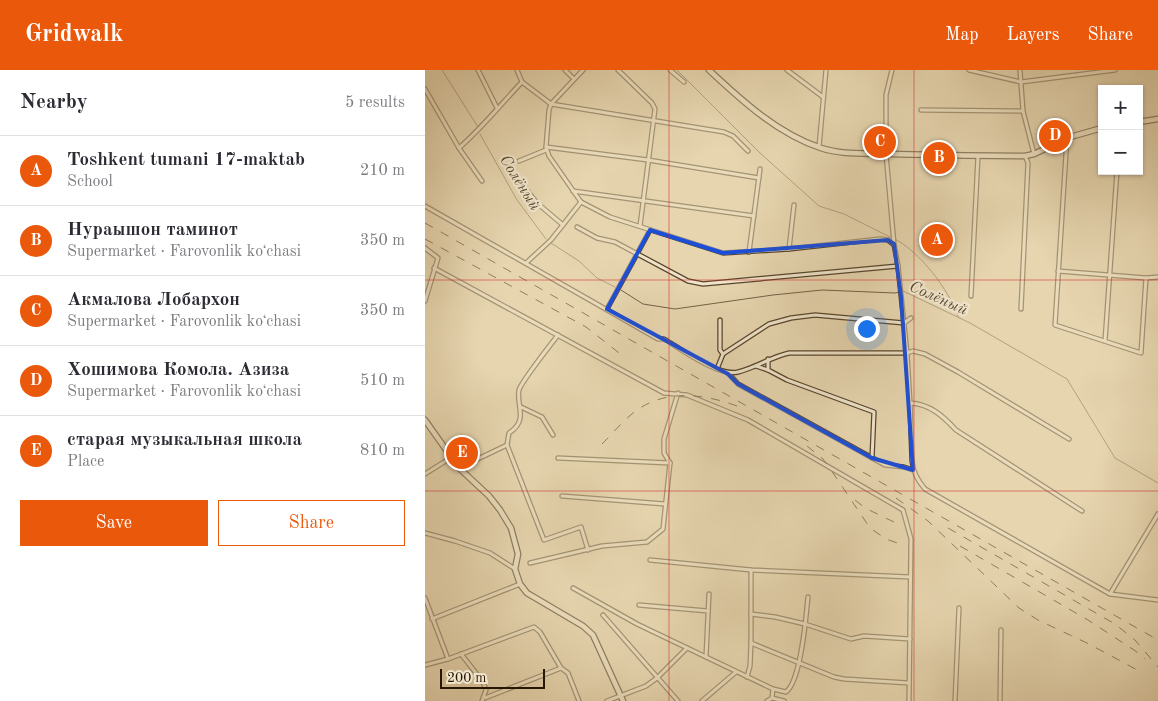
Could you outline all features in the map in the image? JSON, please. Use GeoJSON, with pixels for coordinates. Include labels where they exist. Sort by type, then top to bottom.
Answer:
{"type":"FeatureCollection","features":[{"type":"Feature","properties":{"kind":"street"},"geometry":{"type":"LineString","coordinates":[[478,70],[497,108]]}},
{"type":"Feature","properties":{"kind":"street"},"geometry":{"type":"LineString","coordinates":[[517,70],[522,82],[551,104],[729,133],[748,151]]}},
{"type":"Feature","properties":{"kind":"street"},"geometry":{"type":"LineString","coordinates":[[565,70],[574,79]]}},
{"type":"Feature","properties":{"kind":"street"},"geometry":{"type":"LineString","coordinates":[[583,70],[551,104],[546,149],[581,202],[610,216],[715,252],[789,249],[880,239],[893,242]]}},
{"type":"Feature","properties":{"kind":"street"},"geometry":{"type":"LineString","coordinates":[[618,70],[654,106],[640,226]]}},
{"type":"Feature","properties":{"kind":"street"},"geometry":{"type":"LineString","coordinates":[[670,70],[684,82]]}},
{"type":"Feature","properties":{"kind":"street"},"geometry":{"type":"LineString","coordinates":[[709,70],[750,107],[788,132],[819,147],[838,153],[1025,156],[1034,154],[1067,138],[1098,129]]}},
{"type":"Feature","properties":{"kind":"street"},"geometry":{"type":"LineString","coordinates":[[787,70],[823,97]]}},
{"type":"Feature","properties":{"kind":"street"},"geometry":{"type":"LineString","coordinates":[[819,147],[826,70]]}},
{"type":"Feature","properties":{"kind":"street"},"geometry":{"type":"LineString","coordinates":[[891,70],[885,95],[886,154],[893,242],[901,288],[907,353],[913,470],[918,481],[925,489],[1110,594],[1158,600]]}},
{"type":"Feature","properties":{"kind":"street"},"geometry":{"type":"LineString","coordinates":[[969,70],[1021,82],[1115,70]]}},
{"type":"Feature","properties":{"kind":"street"},"geometry":{"type":"LineString","coordinates":[[1020,70],[1023,111],[1034,154]]}},
{"type":"Feature","properties":{"kind":"street"},"geometry":{"type":"LineString","coordinates":[[459,148],[481,128],[522,82]]}},
{"type":"Feature","properties":{"kind":"street"},"geometry":{"type":"LineString","coordinates":[[425,89],[459,148],[482,181]]}},
{"type":"Feature","properties":{"kind":"street"},"geometry":{"type":"LineString","coordinates":[[921,110],[1023,111]]}},
{"type":"Feature","properties":{"kind":"street"},"geometry":{"type":"LineString","coordinates":[[1143,121],[1158,119]]}},
{"type":"Feature","properties":{"kind":"street"},"geometry":{"type":"LineString","coordinates":[[1067,138],[1055,325],[1141,353],[1146,278]]}},
{"type":"Feature","properties":{"kind":"street"},"geometry":{"type":"LineString","coordinates":[[519,161],[546,149],[648,160],[759,178]]}},
{"type":"Feature","properties":{"kind":"street"},"geometry":{"type":"LineString","coordinates":[[971,296],[977,156]]}},
{"type":"Feature","properties":{"kind":"street"},"geometry":{"type":"LineString","coordinates":[[1021,308],[1027,163],[1025,156]]}},
{"type":"Feature","properties":{"kind":"street"},"geometry":{"type":"LineString","coordinates":[[749,252],[760,169]]}},
{"type":"Feature","properties":{"kind":"street"},"geometry":{"type":"LineString","coordinates":[[1105,341],[1117,175]]}},
{"type":"Feature","properties":{"kind":"street"},"geometry":{"type":"LineString","coordinates":[[521,183],[537,203],[563,225]]}},
{"type":"Feature","properties":{"kind":"street"},"geometry":{"type":"LineString","coordinates":[[572,191],[754,216]]}},
{"type":"Feature","properties":{"kind":"street"},"geometry":{"type":"LineString","coordinates":[[526,263],[551,240],[581,202]]}},
{"type":"Feature","properties":{"kind":"street"},"geometry":{"type":"LineString","coordinates":[[789,249],[794,205]]}},
{"type":"Feature","properties":{"kind":"street"},"geometry":{"type":"LineString","coordinates":[[425,206],[658,339],[664,339],[701,361],[728,374],[737,384],[872,458],[885,465],[913,470]]}},
{"type":"Feature","properties":{"kind":"street"},"geometry":{"type":"LineString","coordinates":[[577,227],[597,238],[615,242],[688,281],[703,284],[898,266]]}},
{"type":"Feature","properties":{"kind":"street"},"geometry":{"type":"LineString","coordinates":[[607,309],[650,230]]}},
{"type":"Feature","properties":{"kind":"street"},"geometry":{"type":"LineString","coordinates":[[425,248],[438,258],[425,301]]}},
{"type":"Feature","properties":{"kind":"street"},"geometry":{"type":"LineString","coordinates":[[435,268],[664,393],[687,395],[748,420],[903,510],[911,539],[909,701]]}},
{"type":"Feature","properties":{"kind":"street"},"geometry":{"type":"LineString","coordinates":[[1058,271],[1146,278],[1158,277]]}},
{"type":"Feature","properties":{"kind":"street"},"geometry":{"type":"LineString","coordinates":[[717,369],[723,354],[769,324],[791,318],[815,315],[904,323],[911,318]]}},
{"type":"Feature","properties":{"kind":"street"},"geometry":{"type":"LineString","coordinates":[[720,320],[720,350],[723,354]]}},
{"type":"Feature","properties":{"kind":"street"},"geometry":{"type":"LineString","coordinates":[[557,335],[519,390],[521,407],[519,420],[515,429],[509,433],[507,445],[545,540],[581,527],[588,550]]}},
{"type":"Feature","properties":{"kind":"street"},"geometry":{"type":"LineString","coordinates":[[728,374],[789,353],[907,353],[913,351],[925,354],[958,372],[1069,439]]}},
{"type":"Feature","properties":{"kind":"street"},"geometry":{"type":"LineString","coordinates":[[768,370],[769,359]]}},
{"type":"Feature","properties":{"kind":"street"},"geometry":{"type":"LineString","coordinates":[[755,366],[768,370],[787,380],[875,412],[872,458]]}},
{"type":"Feature","properties":{"kind":"street"},"geometry":{"type":"LineString","coordinates":[[530,563],[602,546],[647,542],[663,529],[670,463],[664,453],[664,439],[678,393]]}},
{"type":"Feature","properties":{"kind":"street"},"geometry":{"type":"LineString","coordinates":[[910,403],[922,404],[941,415],[956,430],[1082,511]]}},
{"type":"Feature","properties":{"kind":"street"},"geometry":{"type":"LineString","coordinates":[[521,407],[542,417],[553,435]]}},
{"type":"Feature","properties":{"kind":"street"},"geometry":{"type":"LineString","coordinates":[[425,421],[459,468],[489,496],[511,528],[518,554],[515,569],[520,584],[527,593],[583,626],[593,635],[622,699]]}},
{"type":"Feature","properties":{"kind":"street"},"geometry":{"type":"LineString","coordinates":[[459,468],[507,445]]}},
{"type":"Feature","properties":{"kind":"street"},"geometry":{"type":"LineString","coordinates":[[425,474],[452,457]]}},
{"type":"Feature","properties":{"kind":"street"},"geometry":{"type":"LineString","coordinates":[[559,458],[670,463]]}},
{"type":"Feature","properties":{"kind":"street"},"geometry":{"type":"LineString","coordinates":[[562,496],[665,504]]}},
{"type":"Feature","properties":{"kind":"street"},"geometry":{"type":"LineString","coordinates":[[1110,594],[1158,514]]}},
{"type":"Feature","properties":{"kind":"street"},"geometry":{"type":"LineString","coordinates":[[425,533],[455,541],[490,554],[515,569]]}},
{"type":"Feature","properties":{"kind":"street"},"geometry":{"type":"LineString","coordinates":[[650,560],[751,570],[910,577]]}},
{"type":"Feature","properties":{"kind":"street"},"geometry":{"type":"LineString","coordinates":[[747,677],[750,666],[751,643],[751,570]]}},
{"type":"Feature","properties":{"kind":"street"},"geometry":{"type":"LineString","coordinates":[[433,619],[520,584]]}},
{"type":"Feature","properties":{"kind":"street"},"geometry":{"type":"LineString","coordinates":[[573,588],[637,624],[773,689],[787,692],[799,663],[808,597]]}},
{"type":"Feature","properties":{"kind":"street"},"geometry":{"type":"LineString","coordinates":[[705,657],[709,594]]}},
{"type":"Feature","properties":{"kind":"street"},"geometry":{"type":"LineString","coordinates":[[425,598],[448,659]]}},
{"type":"Feature","properties":{"kind":"street"},"geometry":{"type":"LineString","coordinates":[[639,605],[708,612]]}},
{"type":"Feature","properties":{"kind":"street"},"geometry":{"type":"LineString","coordinates":[[955,701],[959,608]]}},
{"type":"Feature","properties":{"kind":"street"},"geometry":{"type":"LineString","coordinates":[[751,614],[805,624],[851,638],[864,636],[910,639]]}},
{"type":"Feature","properties":{"kind":"street"},"geometry":{"type":"LineString","coordinates":[[603,615],[678,701]]}},
{"type":"Feature","properties":{"kind":"street"},"geometry":{"type":"LineString","coordinates":[[425,665],[448,659],[534,627],[540,632],[561,668],[568,673],[579,701]]}},
{"type":"Feature","properties":{"kind":"street"},"geometry":{"type":"LineString","coordinates":[[999,701],[1001,630]]}},
{"type":"Feature","properties":{"kind":"street"},"geometry":{"type":"LineString","coordinates":[[751,643],[834,677],[909,683]]}},
{"type":"Feature","properties":{"kind":"street"},"geometry":{"type":"LineString","coordinates":[[607,701],[622,699],[646,686],[657,678],[687,648]]}},
{"type":"Feature","properties":{"kind":"street"},"geometry":{"type":"LineString","coordinates":[[461,654],[483,682],[486,690],[483,699]]}},
{"type":"Feature","properties":{"kind":"street"},"geometry":{"type":"LineString","coordinates":[[483,699],[561,668]]}},
{"type":"Feature","properties":{"kind":"street"},"geometry":{"type":"LineString","coordinates":[[702,701],[736,672]]}},
{"type":"Feature","properties":{"kind":"street"},"geometry":{"type":"LineString","coordinates":[[773,689],[769,700],[784,701]]}},
{"type":"Feature","properties":{"kind":"highlighted area"},"geometry":{"type":"Polygon","coordinates":[[[650,230],[723,253],[888,240],[894,244],[901,296],[913,470],[872,458],[738,384],[728,374],[607,309],[650,230]]]}},
{"type":"Feature","properties":{"kind":"waterway","name":"Солёный"},"geometry":{"type":"LineString","coordinates":[[442,70],[478,127]]}},
{"type":"Feature","properties":{"kind":"waterway"},"geometry":{"type":"LineString","coordinates":[[677,70],[760,153],[819,206],[844,214],[892,238]]}},
{"type":"Feature","properties":{"kind":"waterway","name":"Солёный"},"geometry":{"type":"LineString","coordinates":[[480,134],[517,200],[546,239]]}},
{"type":"Feature","properties":{"kind":"waterway"},"geometry":{"type":"LineString","coordinates":[[895,239],[911,250],[933,273],[949,297],[959,318]]}},
{"type":"Feature","properties":{"kind":"waterway","name":"Солёный"},"geometry":{"type":"LineString","coordinates":[[551,243],[579,261],[597,278],[615,287]]}},
{"type":"Feature","properties":{"kind":"waterway","name":"Солёный"},"geometry":{"type":"LineString","coordinates":[[621,290],[643,304],[675,309],[822,290],[895,293],[903,291],[970,323],[1067,379],[1115,458],[1158,483]]}},
{"type":"Feature","properties":{"kind":"railway"},"geometry":{"type":"LineString","coordinates":[[425,223],[1158,640]]}},
{"type":"Feature","properties":{"kind":"railway"},"geometry":{"type":"LineString","coordinates":[[425,239],[586,327],[623,356]]}},
{"type":"Feature","properties":{"kind":"railway"},"geometry":{"type":"LineString","coordinates":[[602,444],[633,413],[657,400],[670,397],[697,396],[737,406]]}},
{"type":"Feature","properties":{"kind":"railway"},"geometry":{"type":"LineString","coordinates":[[807,446],[823,459],[870,528],[886,539],[903,545]]}},
{"type":"Feature","properties":{"kind":"railway"},"geometry":{"type":"LineString","coordinates":[[896,498],[928,521],[1019,608],[1038,620],[1089,644],[1141,672]]}},
{"type":"Feature","properties":{"kind":"railway"},"geometry":{"type":"LineString","coordinates":[[855,500],[865,508],[898,524]]}},
{"type":"Feature","properties":{"kind":"railway"},"geometry":{"type":"LineString","coordinates":[[948,528],[1115,624],[1135,640],[1158,667]]}},
{"type":"Feature","properties":{"kind":"railway"},"geometry":{"type":"LineString","coordinates":[[960,546],[1088,620],[1145,659]]}},
{"type":"Feature","properties":{"kind":"place","name":"Хошимова Комола. Азиза"},"geometry":{"type":"Point","coordinates":[1055,136]}},
{"type":"Feature","properties":{"kind":"place","name":"Акмалова Лобархон"},"geometry":{"type":"Point","coordinates":[880,142]}},
{"type":"Feature","properties":{"kind":"place","name":"Нураышон таминот"},"geometry":{"type":"Point","coordinates":[939,158]}},
{"type":"Feature","properties":{"kind":"place","name":"Toshkent tumani 17-maktab"},"geometry":{"type":"Point","coordinates":[937,240]}},
{"type":"Feature","properties":{"kind":"place","name":"старая музыкальная школа"},"geometry":{"type":"Point","coordinates":[462,453]}}]}
